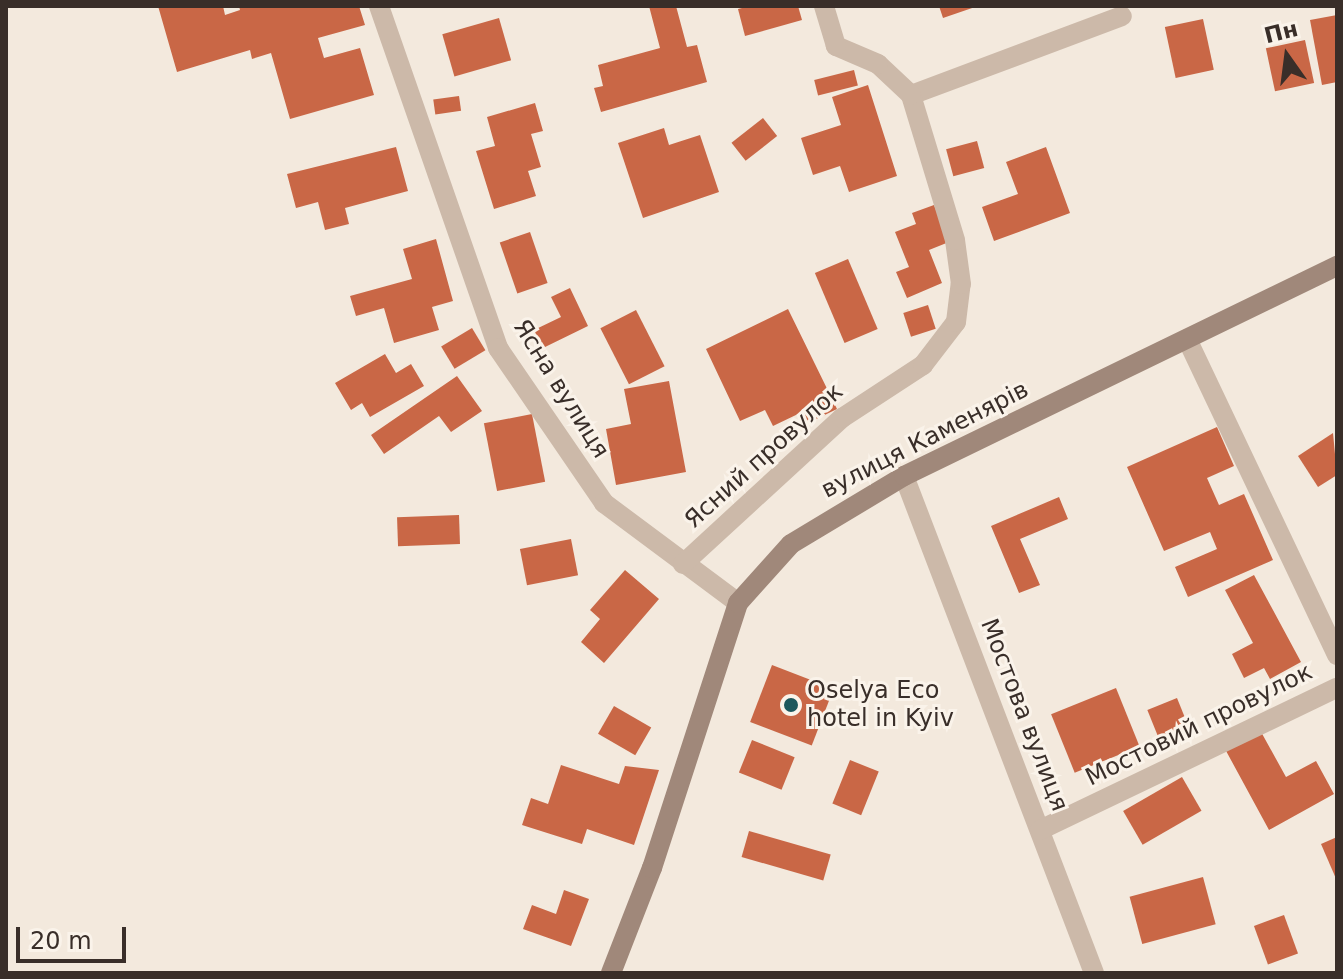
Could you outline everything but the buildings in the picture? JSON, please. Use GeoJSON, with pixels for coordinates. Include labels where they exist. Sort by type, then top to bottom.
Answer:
{"type":"FeatureCollection","features":[{"type":"Feature","properties":{"kind":"street","name":"Ясна вулиця"},"geometry":{"type":"LineString","coordinates":[[379,6],[498,348],[604,503],[738,603]]}},
{"type":"Feature","properties":{"kind":"street","name":"Ясний провулок"},"geometry":{"type":"LineString","coordinates":[[683,564],[842,418],[923,365],[956,322],[961,284],[955,240],[911,95],[878,64],[836,46],[824,6]]}},
{"type":"Feature","properties":{"kind":"street"},"geometry":{"type":"LineString","coordinates":[[911,95],[1122,16]]}},
{"type":"Feature","properties":{"kind":"street","name":"вулиця Каменярів"},"geometry":{"type":"LineString","coordinates":[[611,973],[652,868],[738,603],[791,544],[904,476],[1337,266]]}},
{"type":"Feature","properties":{"kind":"street","name":"Мостовий провулок"},"geometry":{"type":"LineString","coordinates":[[1187,339],[1337,655]]}},
{"type":"Feature","properties":{"kind":"street","name":"Мостова вулиця"},"geometry":{"type":"LineString","coordinates":[[904,476],[1094,973]]}},
{"type":"Feature","properties":{"kind":"street","name":"Мостовий провулок"},"geometry":{"type":"LineString","coordinates":[[1040,830],[1337,688]]}},
{"type":"Feature","properties":{"kind":"place","name":"Oselya Eco hotel in Kyiv"},"geometry":{"type":"Point","coordinates":[791,705]}}]}
